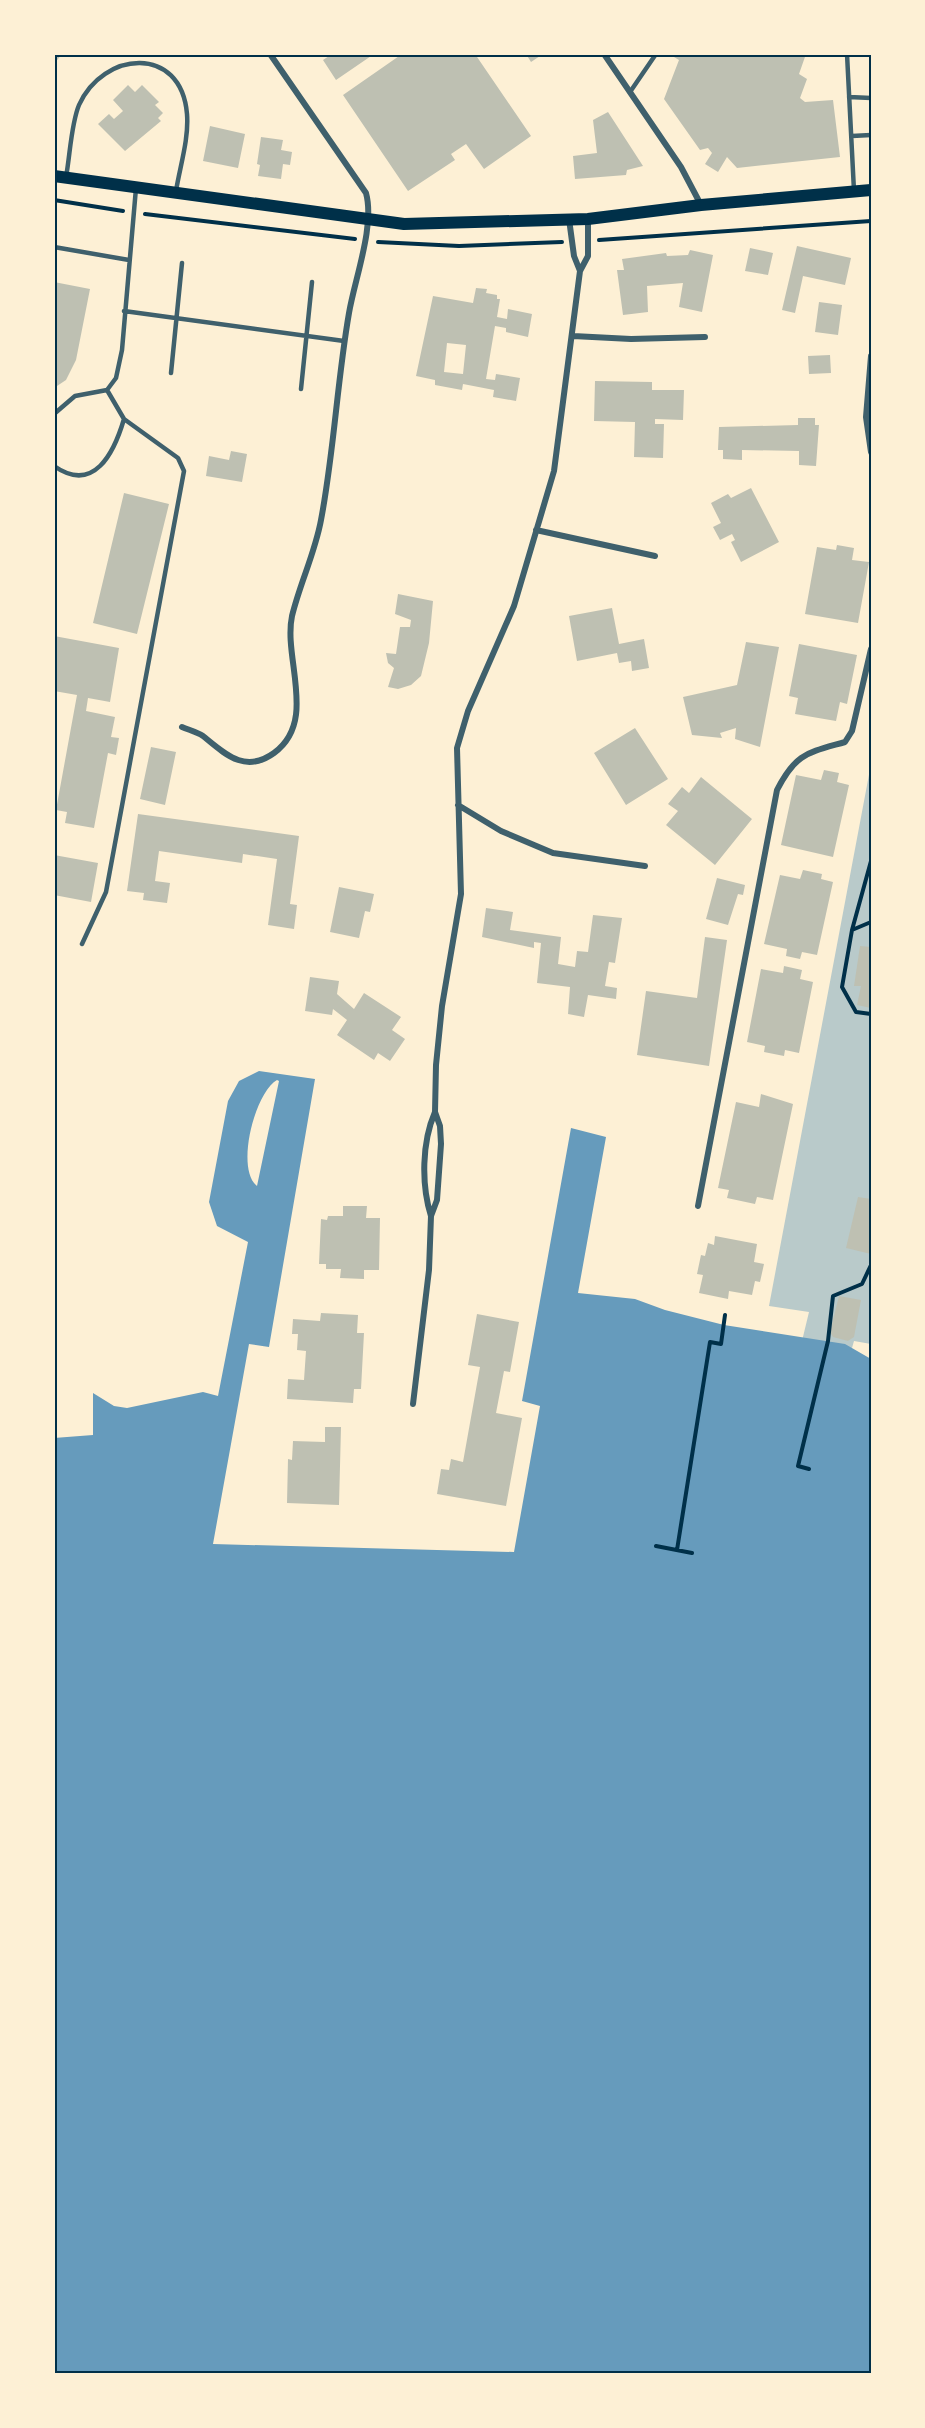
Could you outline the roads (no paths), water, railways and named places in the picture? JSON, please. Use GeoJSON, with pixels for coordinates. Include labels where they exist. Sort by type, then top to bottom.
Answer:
{"type":"FeatureCollection","features":[{"type":"Feature","properties":{"kind":"main road"},"geometry":{"type":"LineString","coordinates":[[60,177],[404,224],[588,219],[701,205],[871,190]]}},
{"type":"Feature","properties":{"kind":"street"},"geometry":{"type":"LineString","coordinates":[[182,727],[201,735],[233,760],[245,763],[260,760],[274,753],[285,742],[297,714],[297,693],[290,650],[292,619],[321,519],[344,341],[369,219],[369,204],[362,187],[270,54]]}},
{"type":"Feature","properties":{"kind":"street"},"geometry":{"type":"LineString","coordinates":[[604,54],[681,166],[701,205]]}},
{"type":"Feature","properties":{"kind":"street"},"geometry":{"type":"LineString","coordinates":[[570,219],[574,256],[580,271]]}},
{"type":"Feature","properties":{"kind":"street"},"geometry":{"type":"LineString","coordinates":[[413,1404],[429,1270],[431,1216],[426,1198],[428,1129],[435,1112],[442,1006],[461,894],[458,748],[461,729],[511,616],[558,454],[580,271],[588,256],[588,219]]}},
{"type":"Feature","properties":{"kind":"street"},"geometry":{"type":"LineString","coordinates":[[573,336],[631,339],[705,337]]}},
{"type":"Feature","properties":{"kind":"street"},"geometry":{"type":"LineString","coordinates":[[871,356],[866,417],[871,452]]}},
{"type":"Feature","properties":{"kind":"street"},"geometry":{"type":"LineString","coordinates":[[536,530],[655,556]]}},
{"type":"Feature","properties":{"kind":"street"},"geometry":{"type":"LineString","coordinates":[[698,1206],[777,790],[788,768],[801,756],[845,742],[852,731],[871,650]]}},
{"type":"Feature","properties":{"kind":"street"},"geometry":{"type":"LineString","coordinates":[[458,806],[501,831],[553,853],[645,866]]}},
{"type":"Feature","properties":{"kind":"street"},"geometry":{"type":"LineString","coordinates":[[431,1216],[437,1200],[441,1144],[440,1126],[435,1112]]}},
{"type":"Feature","properties":{"kind":"lane"},"geometry":{"type":"LineString","coordinates":[[630,92],[656,54]]}},
{"type":"Feature","properties":{"kind":"lane"},"geometry":{"type":"LineString","coordinates":[[847,54],[854,191]]}},
{"type":"Feature","properties":{"kind":"lane"},"geometry":{"type":"LineString","coordinates":[[60,177],[78,106],[87,92],[110,69],[131,62],[153,63],[164,68],[179,88],[187,113],[185,143],[175,193]]}},
{"type":"Feature","properties":{"kind":"lane"},"geometry":{"type":"LineString","coordinates":[[849,98],[871,98]]}},
{"type":"Feature","properties":{"kind":"lane"},"geometry":{"type":"LineString","coordinates":[[852,136],[871,135]]}},
{"type":"Feature","properties":{"kind":"lane"},"geometry":{"type":"LineString","coordinates":[[54,414],[75,396],[107,390],[116,378],[122,350],[136,188]]}},
{"type":"Feature","properties":{"kind":"lane"},"geometry":{"type":"LineString","coordinates":[[54,247],[129,260]]}},
{"type":"Feature","properties":{"kind":"lane"},"geometry":{"type":"LineString","coordinates":[[171,373],[182,263]]}},
{"type":"Feature","properties":{"kind":"lane"},"geometry":{"type":"LineString","coordinates":[[301,389],[312,282]]}},
{"type":"Feature","properties":{"kind":"lane"},"geometry":{"type":"LineString","coordinates":[[124,311],[344,341]]}},
{"type":"Feature","properties":{"kind":"lane"},"geometry":{"type":"LineString","coordinates":[[82,944],[106,892],[184,471],[178,458],[124,419],[107,390]]}},
{"type":"Feature","properties":{"kind":"lane"},"geometry":{"type":"LineString","coordinates":[[54,466],[67,475],[82,477],[98,470],[119,436],[124,419]]}},
{"type":"Feature","properties":{"kind":"water"},"geometry":{"type":"Polygon","coordinates":[[[259,1071],[315,1079],[269,1347],[249,1344],[213,1544],[514,1552],[540,1406],[522,1401],[571,1128],[606,1137],[578,1293],[635,1299],[665,1310],[724,1325],[845,1344],[871,1359],[871,2374],[54,2374],[54,1438],[93,1435],[93,1393],[114,1406],[127,1408],[203,1392],[218,1396],[248,1242],[217,1226],[209,1202],[228,1101],[239,1081],[259,1071]],[[277,1080],[269,1087],[262,1099],[251,1131],[248,1164],[251,1177],[257,1186],[279,1081],[277,1080]]]}}]}
